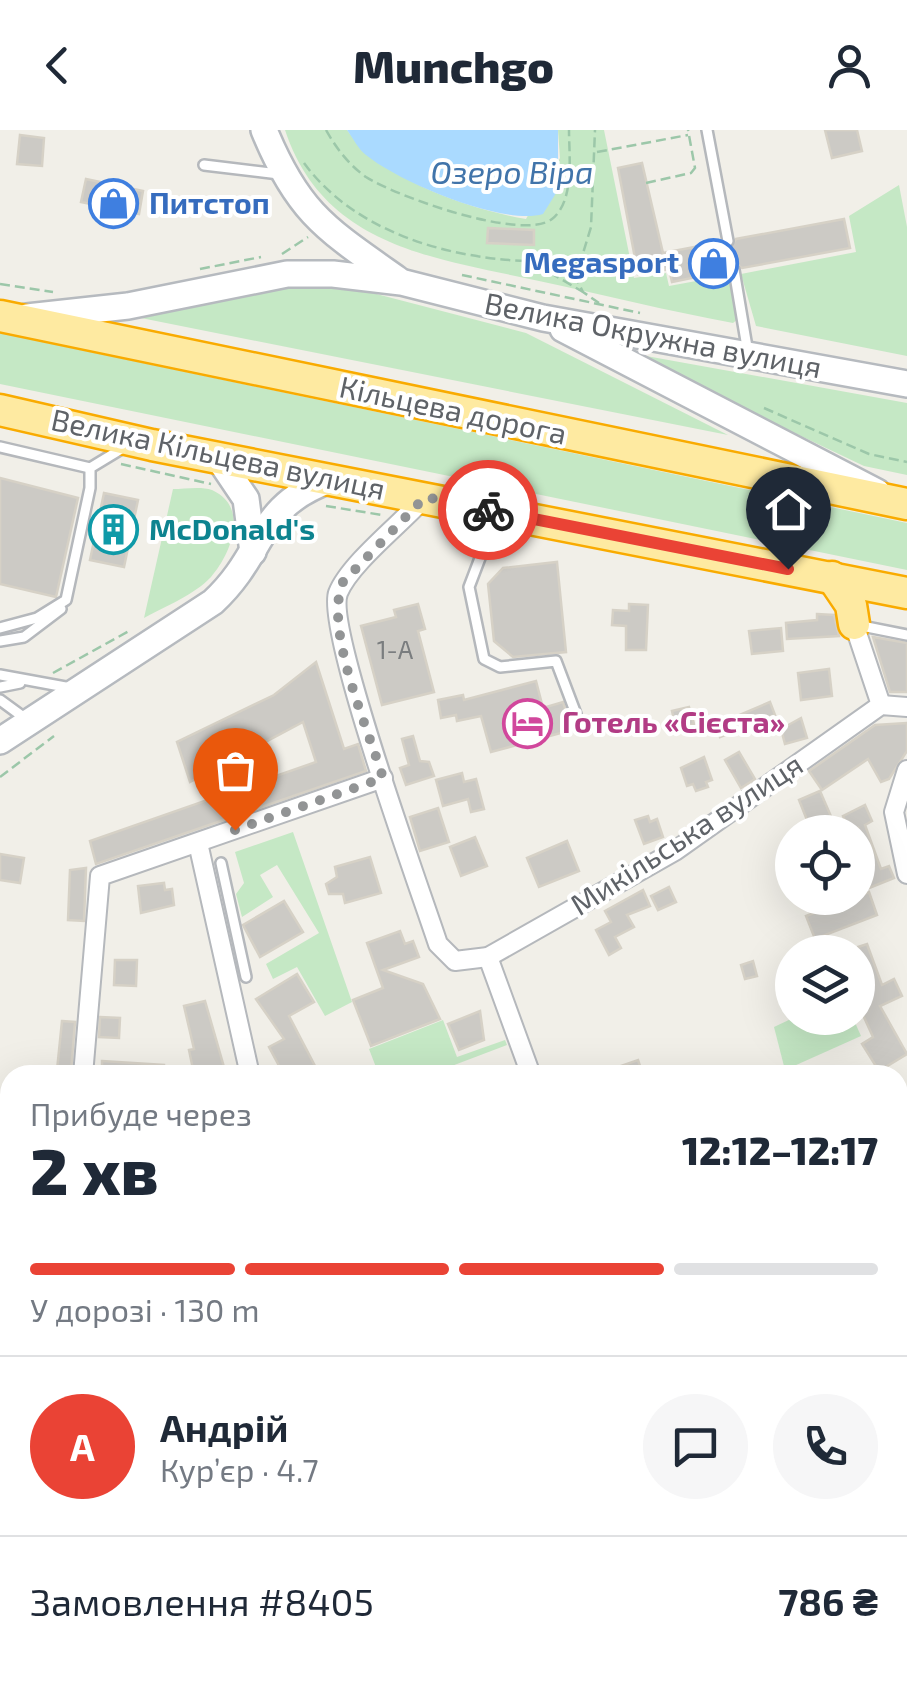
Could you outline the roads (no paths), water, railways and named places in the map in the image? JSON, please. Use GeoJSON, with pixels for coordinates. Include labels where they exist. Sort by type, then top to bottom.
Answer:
{"type":"FeatureCollection","features":[{"type":"Feature","properties":{"kind":"highway","name":"Кільцева дорога"},"geometry":{"type":"LineString","coordinates":[[6,317],[901,503]]}},
{"type":"Feature","properties":{"kind":"highway","name":"Велика Кільцева вулиця"},"geometry":{"type":"LineString","coordinates":[[0,410],[217,456],[327,493],[425,497],[907,592]]}},
{"type":"Feature","properties":{"kind":"highway"},"geometry":{"type":"LineString","coordinates":[[832,577],[851,605],[854,624]]}},
{"type":"Feature","properties":{"kind":"main road"},"geometry":{"type":"LineString","coordinates":[[264,130],[292,166],[321,226],[401,282]]}},
{"type":"Feature","properties":{"kind":"main road"},"geometry":{"type":"LineString","coordinates":[[6,317],[128,306],[287,274],[401,282]]}},
{"type":"Feature","properties":{"kind":"main road","name":"Велика Окружна вулиця"},"geometry":{"type":"LineString","coordinates":[[401,282],[543,318],[907,384]]}},
{"type":"Feature","properties":{"kind":"main road"},"geometry":{"type":"LineString","coordinates":[[543,318],[901,503]]}},
{"type":"Feature","properties":{"kind":"main road"},"geometry":{"type":"LineString","coordinates":[[217,456],[246,499],[253,553]]}},
{"type":"Feature","properties":{"kind":"main road"},"geometry":{"type":"LineString","coordinates":[[0,741],[190,619],[228,588],[283,503],[327,493]]}},
{"type":"Feature","properties":{"kind":"street"},"geometry":{"type":"LineString","coordinates":[[425,497],[343,582],[336,598],[339,632],[438,944],[455,961],[488,957],[526,1065]]}},
{"type":"Feature","properties":{"kind":"street"},"geometry":{"type":"LineString","coordinates":[[854,624],[881,705],[907,707]]}},
{"type":"Feature","properties":{"kind":"street","name":"Микільська вулиця"},"geometry":{"type":"LineString","coordinates":[[488,957],[675,851],[881,705]]}},
{"type":"Feature","properties":{"kind":"street"},"geometry":{"type":"LineString","coordinates":[[907,770],[894,812],[907,874]]}},
{"type":"Feature","properties":{"kind":"street"},"geometry":{"type":"LineString","coordinates":[[84,1065],[100,876],[383,778]]}},
{"type":"Feature","properties":{"kind":"street"},"geometry":{"type":"LineString","coordinates":[[198,843],[232,952],[249,1065]]}},
{"type":"Feature","properties":{"kind":"lane"},"geometry":{"type":"LineString","coordinates":[[708,130],[728,241]]}},
{"type":"Feature","properties":{"kind":"lane"},"geometry":{"type":"LineString","coordinates":[[204,164],[292,166]]}},
{"type":"Feature","properties":{"kind":"lane"},"geometry":{"type":"LineString","coordinates":[[734,270],[749,356]]}},
{"type":"Feature","properties":{"kind":"lane"},"geometry":{"type":"LineString","coordinates":[[0,642],[24,637],[58,612],[66,600],[90,468],[98,459],[123,448],[152,445]]}},
{"type":"Feature","properties":{"kind":"lane"},"geometry":{"type":"LineString","coordinates":[[0,448],[90,468]]}},
{"type":"Feature","properties":{"kind":"lane"},"geometry":{"type":"LineString","coordinates":[[498,512],[469,587],[484,659],[500,668],[556,661],[576,714]]}},
{"type":"Feature","properties":{"kind":"lane"},"geometry":{"type":"LineString","coordinates":[[0,628],[37,618],[66,600]]}},
{"type":"Feature","properties":{"kind":"lane"},"geometry":{"type":"LineString","coordinates":[[854,624],[907,636]]}},
{"type":"Feature","properties":{"kind":"lane"},"geometry":{"type":"LineString","coordinates":[[0,681],[78,688]]}},
{"type":"Feature","properties":{"kind":"lane"},"geometry":{"type":"LineString","coordinates":[[0,681],[37,683]]}},
{"type":"Feature","properties":{"kind":"lane"},"geometry":{"type":"LineString","coordinates":[[0,700],[28,720]]}},
{"type":"Feature","properties":{"kind":"lane"},"geometry":{"type":"LineString","coordinates":[[222,863],[232,952],[246,977]]}},
{"type":"Feature","properties":{"kind":"water","name":"Озеро Віра"},"geometry":{"type":"Polygon","coordinates":[[[347,130],[558,130],[558,190],[543,214],[503,214],[478,208],[426,189],[381,166],[363,153],[347,130]]]}},
{"type":"Feature","properties":{"kind":"place","name":"Питстоп"},"geometry":{"type":"Point","coordinates":[114,204]}},
{"type":"Feature","properties":{"kind":"place","name":"Megasport"},"geometry":{"type":"Point","coordinates":[714,263]}},
{"type":"Feature","properties":{"kind":"place","name":"McDonald's"},"geometry":{"type":"Point","coordinates":[114,530]}},
{"type":"Feature","properties":{"kind":"place","name":"Готель «Сієста»"},"geometry":{"type":"Point","coordinates":[527,723]}}]}
